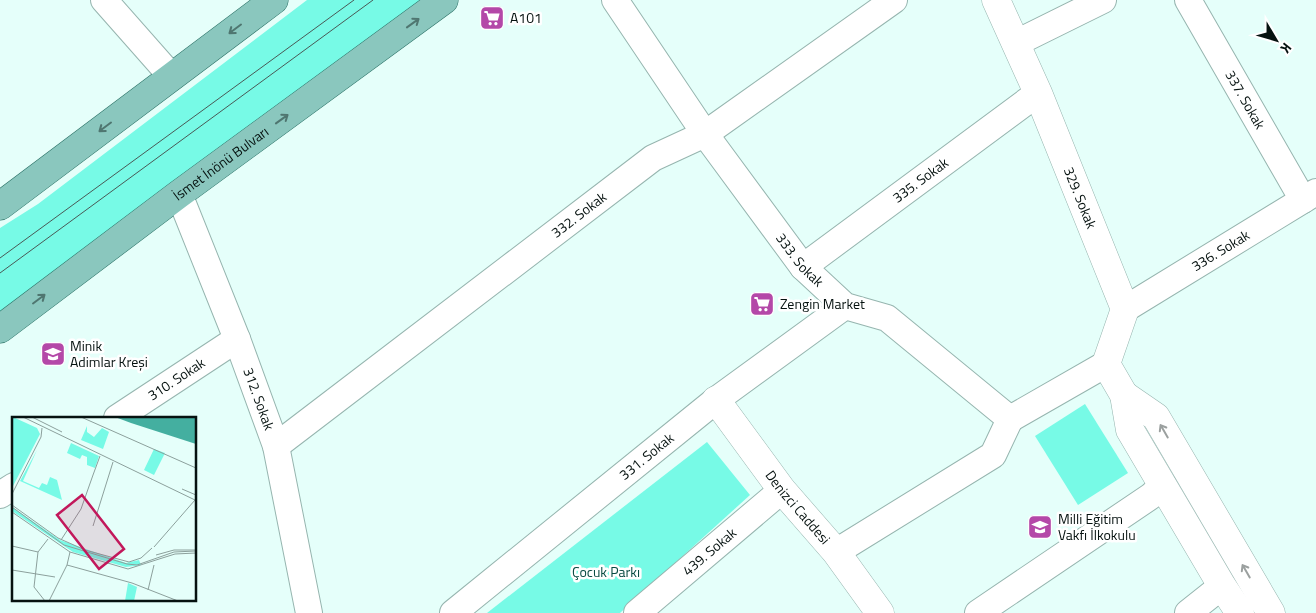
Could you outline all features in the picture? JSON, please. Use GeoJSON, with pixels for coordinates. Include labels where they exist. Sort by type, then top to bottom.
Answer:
{"type":"FeatureCollection","features":[{"type":"Feature","properties":{"kind":"main road"},"geometry":{"type":"LineString","coordinates":[[0,206],[274,0]]}},
{"type":"Feature","properties":{"kind":"main road","name":"İsmet İnönü Bulvarı"},"geometry":{"type":"LineString","coordinates":[[0,329],[179,194],[444,0]]}},
{"type":"Feature","properties":{"kind":"street"},"geometry":{"type":"LineString","coordinates":[[104,0],[172,77]]}},
{"type":"Feature","properties":{"kind":"street","name":"333. Sokak"},"geometry":{"type":"LineString","coordinates":[[615,0],[705,134],[803,267],[845,306],[887,318],[1010,418]]}},
{"type":"Feature","properties":{"kind":"street","name":"332. Sokak"},"geometry":{"type":"LineString","coordinates":[[276,446],[653,158],[705,134],[894,0]]}},
{"type":"Feature","properties":{"kind":"street","name":"329. Sokak"},"geometry":{"type":"LineString","coordinates":[[996,0],[1038,93],[1125,309]]}},
{"type":"Feature","properties":{"kind":"street"},"geometry":{"type":"LineString","coordinates":[[1016,43],[1103,0]]}},
{"type":"Feature","properties":{"kind":"street","name":"337. Sokak"},"geometry":{"type":"LineString","coordinates":[[1188,0],[1309,196]]}},
{"type":"Feature","properties":{"kind":"street","name":"335. Sokak"},"geometry":{"type":"LineString","coordinates":[[803,267],[1038,93]]}},
{"type":"Feature","properties":{"kind":"street","name":"312. Sokak"},"geometry":{"type":"LineString","coordinates":[[179,194],[276,446],[303,611]]}},
{"type":"Feature","properties":{"kind":"street","name":"336. Sokak"},"geometry":{"type":"LineString","coordinates":[[1125,309],[1309,196]]}},
{"type":"Feature","properties":{"kind":"street","name":"331. Sokak"},"geometry":{"type":"LineString","coordinates":[[453,613],[716,400],[845,306]]}},
{"type":"Feature","properties":{"kind":"street"},"geometry":{"type":"LineString","coordinates":[[836,552],[994,455],[1010,418],[1106,364],[1125,309]]}},
{"type":"Feature","properties":{"kind":"street","name":"310. Sokak"},"geometry":{"type":"LineString","coordinates":[[119,417],[236,339]]}},
{"type":"Feature","properties":{"kind":"street"},"geometry":{"type":"LineString","coordinates":[[1106,364],[1124,396],[1130,430],[1222,586],[1240,613]]}},
{"type":"Feature","properties":{"kind":"street"},"geometry":{"type":"LineString","coordinates":[[1124,396],[1156,417],[1270,613]]}},
{"type":"Feature","properties":{"kind":"street","name":"Denizci Caddesi"},"geometry":{"type":"LineString","coordinates":[[716,400],[782,490],[836,552],[880,613]]}},
{"type":"Feature","properties":{"kind":"street"},"geometry":{"type":"LineString","coordinates":[[978,613],[1150,496],[1163,485]]}},
{"type":"Feature","properties":{"kind":"street"},"geometry":{"type":"LineString","coordinates":[[0,495],[12,487]]}},
{"type":"Feature","properties":{"kind":"street","name":"439. Sokak"},"geometry":{"type":"LineString","coordinates":[[637,613],[782,490]]}},
{"type":"Feature","properties":{"kind":"street"},"geometry":{"type":"LineString","coordinates":[[1188,613],[1222,586]]}},
{"type":"Feature","properties":{"kind":"green space"},"geometry":{"type":"Polygon","coordinates":[[[307,0],[433,0],[0,315],[0,228],[38,204],[307,0]]]}},
{"type":"Feature","properties":{"kind":"green space"},"geometry":{"type":"Polygon","coordinates":[[[1085,404],[1128,473],[1078,505],[1035,436],[1085,404]]]}},
{"type":"Feature","properties":{"kind":"green space","name":"Çocuk Parkı"},"geometry":{"type":"Polygon","coordinates":[[[707,442],[750,495],[620,613],[487,613],[707,442]]]}},
{"type":"Feature","properties":{"kind":"tram line"},"geometry":{"type":"LineString","coordinates":[[0,258],[354,0]]}},
{"type":"Feature","properties":{"kind":"tram line"},"geometry":{"type":"LineString","coordinates":[[0,273],[373,0]]}},
{"type":"Feature","properties":{"kind":"place","name":"A101"},"geometry":{"type":"Point","coordinates":[492,18]}},
{"type":"Feature","properties":{"kind":"place","name":"Zengin Market"},"geometry":{"type":"Point","coordinates":[762,304]}},
{"type":"Feature","properties":{"kind":"place","name":"Minik Adimlar Kreşi"},"geometry":{"type":"Point","coordinates":[53,354]}},
{"type":"Feature","properties":{"kind":"place","name":"Milli Eğitim Vakfı İlkokulu"},"geometry":{"type":"Point","coordinates":[1040,527]}}]}
